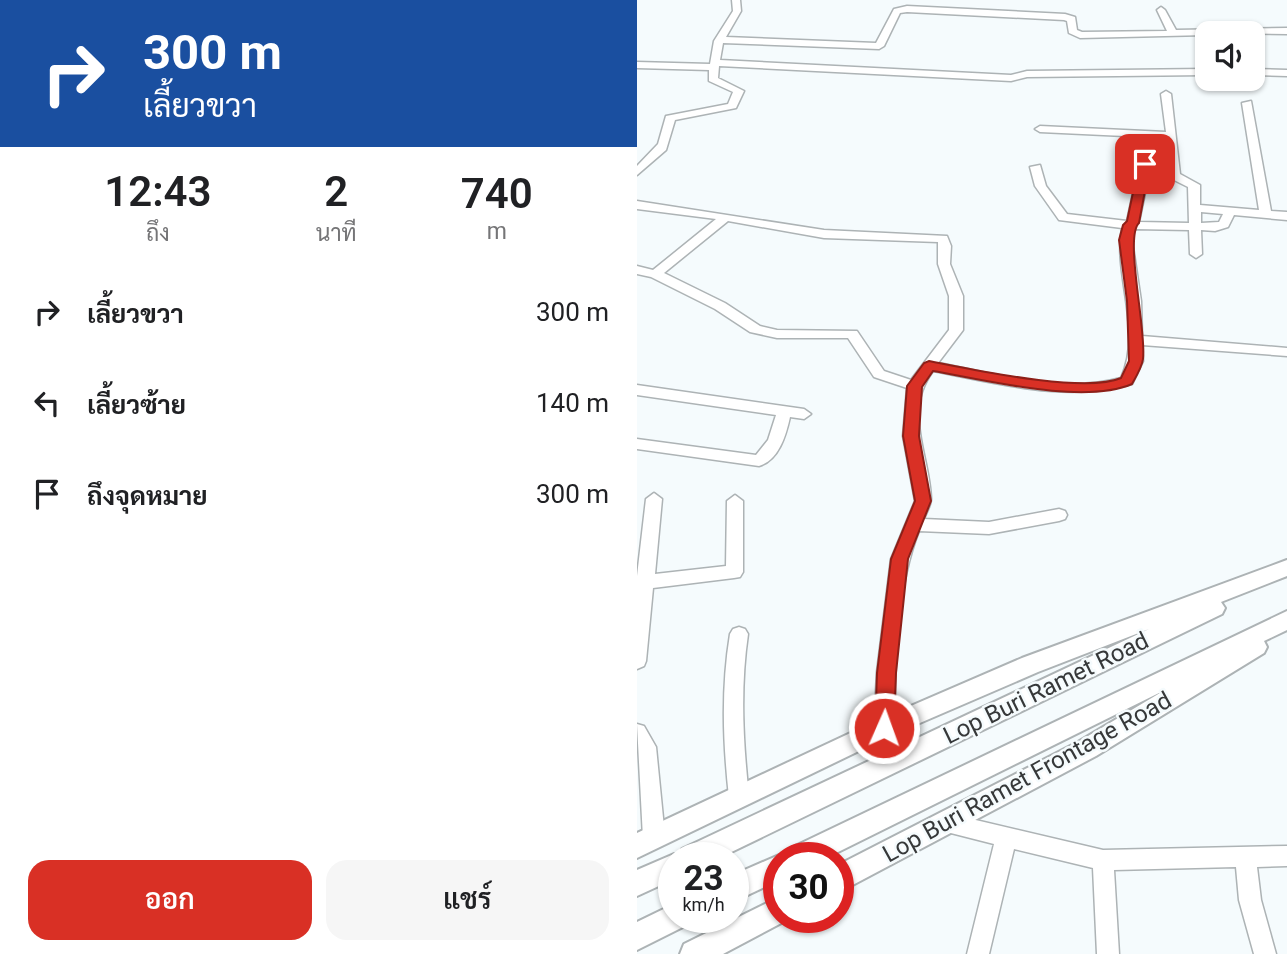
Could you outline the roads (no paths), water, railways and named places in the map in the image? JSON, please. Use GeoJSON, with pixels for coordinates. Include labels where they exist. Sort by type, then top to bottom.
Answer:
{"type":"FeatureCollection","features":[{"type":"Feature","properties":{"kind":"main road"},"geometry":{"type":"LineString","coordinates":[[645,842],[884,728],[1030,665],[1287,571]]}},
{"type":"Feature","properties":{"kind":"main road","name":"Lop Buri Ramet Road"},"geometry":{"type":"LineString","coordinates":[[724,842],[1287,571]]}},
{"type":"Feature","properties":{"kind":"main road","name":"Lop Buri Ramet Road"},"geometry":{"type":"LineString","coordinates":[[831,842],[1287,620]]}},
{"type":"Feature","properties":{"kind":"main road","name":"Lop Buri Ramet Frontage Road"},"geometry":{"type":"LineString","coordinates":[[854,871],[1087,750],[1287,628]]}},
{"type":"Feature","properties":{"kind":"main road"},"geometry":{"type":"LineString","coordinates":[[637,883],[658,873]]}},
{"type":"Feature","properties":{"kind":"main road"},"geometry":{"type":"LineString","coordinates":[[694,954],[763,918]]}},
{"type":"Feature","properties":{"kind":"main road"},"geometry":{"type":"LineString","coordinates":[[637,936],[658,926]]}},
{"type":"Feature","properties":{"kind":"street"},"geometry":{"type":"LineString","coordinates":[[637,172],[658,155],[666,143],[670,118],[732,106],[739,90],[713,79],[719,41],[737,11],[736,0]]}},
{"type":"Feature","properties":{"kind":"street"},"geometry":{"type":"LineString","coordinates":[[719,41],[733,39],[879,46],[897,12],[907,9],[1065,17],[1072,19],[1072,31],[1080,35],[1287,31]]}},
{"type":"Feature","properties":{"kind":"street"},"geometry":{"type":"LineString","coordinates":[[1161,10],[1173,33]]}},
{"type":"Feature","properties":{"kind":"street"},"geometry":{"type":"LineString","coordinates":[[637,65],[715,65],[1011,78],[1053,73],[1195,72]]}},
{"type":"Feature","properties":{"kind":"street"},"geometry":{"type":"LineString","coordinates":[[1265,72],[1287,73]]}},
{"type":"Feature","properties":{"kind":"street"},"geometry":{"type":"LineString","coordinates":[[1166,94],[1174,176],[1194,185],[1196,208],[1193,226],[1196,254]]}},
{"type":"Feature","properties":{"kind":"street"},"geometry":{"type":"LineString","coordinates":[[1247,103],[1255,142],[1257,184],[1266,214]]}},
{"type":"Feature","properties":{"kind":"street"},"geometry":{"type":"LineString","coordinates":[[1040,130],[1172,135]]}},
{"type":"Feature","properties":{"kind":"street"},"geometry":{"type":"LineString","coordinates":[[929,366],[1025,383],[1083,387],[1116,386],[1126,381],[1136,361],[1126,240],[1145,164],[1173,166]]}},
{"type":"Feature","properties":{"kind":"street"},"geometry":{"type":"LineString","coordinates":[[1051,171],[1036,169],[1037,182],[1044,196],[1058,205],[1063,217],[1131,224],[1215,227],[1224,224],[1230,211]]}},
{"type":"Feature","properties":{"kind":"street"},"geometry":{"type":"LineString","coordinates":[[637,205],[824,234],[943,239],[946,246],[944,264],[956,296],[956,330],[914,386],[911,436],[923,501],[899,559],[886,673],[884,728]]}},
{"type":"Feature","properties":{"kind":"street"},"geometry":{"type":"LineString","coordinates":[[1196,208],[1287,216]]}},
{"type":"Feature","properties":{"kind":"street"},"geometry":{"type":"LineString","coordinates":[[655,274],[726,217]]}},
{"type":"Feature","properties":{"kind":"street"},"geometry":{"type":"LineString","coordinates":[[637,270],[655,274],[719,306],[755,330],[777,334],[852,334],[879,374],[914,386]]}},
{"type":"Feature","properties":{"kind":"street"},"geometry":{"type":"LineString","coordinates":[[1135,340],[1287,352]]}},
{"type":"Feature","properties":{"kind":"street"},"geometry":{"type":"LineString","coordinates":[[637,390],[804,414]]}},
{"type":"Feature","properties":{"kind":"street"},"geometry":{"type":"LineString","coordinates":[[637,444],[759,461],[766,457],[779,431],[784,412]]}},
{"type":"Feature","properties":{"kind":"street"},"geometry":{"type":"LineString","coordinates":[[637,661],[642,582],[654,499]]}},
{"type":"Feature","properties":{"kind":"street"},"geometry":{"type":"LineString","coordinates":[[642,582],[734,572],[735,501]]}},
{"type":"Feature","properties":{"kind":"street"},"geometry":{"type":"LineString","coordinates":[[912,525],[989,528],[1059,515]]}},
{"type":"Feature","properties":{"kind":"street"},"geometry":{"type":"LineString","coordinates":[[739,634],[733,669],[735,760],[739,797]]}},
{"type":"Feature","properties":{"kind":"street"},"geometry":{"type":"LineString","coordinates":[[637,733],[646,747],[645,842]]}},
{"type":"Feature","properties":{"kind":"street"},"geometry":{"type":"LineString","coordinates":[[946,823],[1103,860],[1287,856]]}},
{"type":"Feature","properties":{"kind":"street"},"geometry":{"type":"LineString","coordinates":[[978,954],[1006,836]]}},
{"type":"Feature","properties":{"kind":"street"},"geometry":{"type":"LineString","coordinates":[[1245,856],[1250,900],[1265,954]]}},
{"type":"Feature","properties":{"kind":"street"},"geometry":{"type":"LineString","coordinates":[[1103,860],[1108,954]]}}]}
